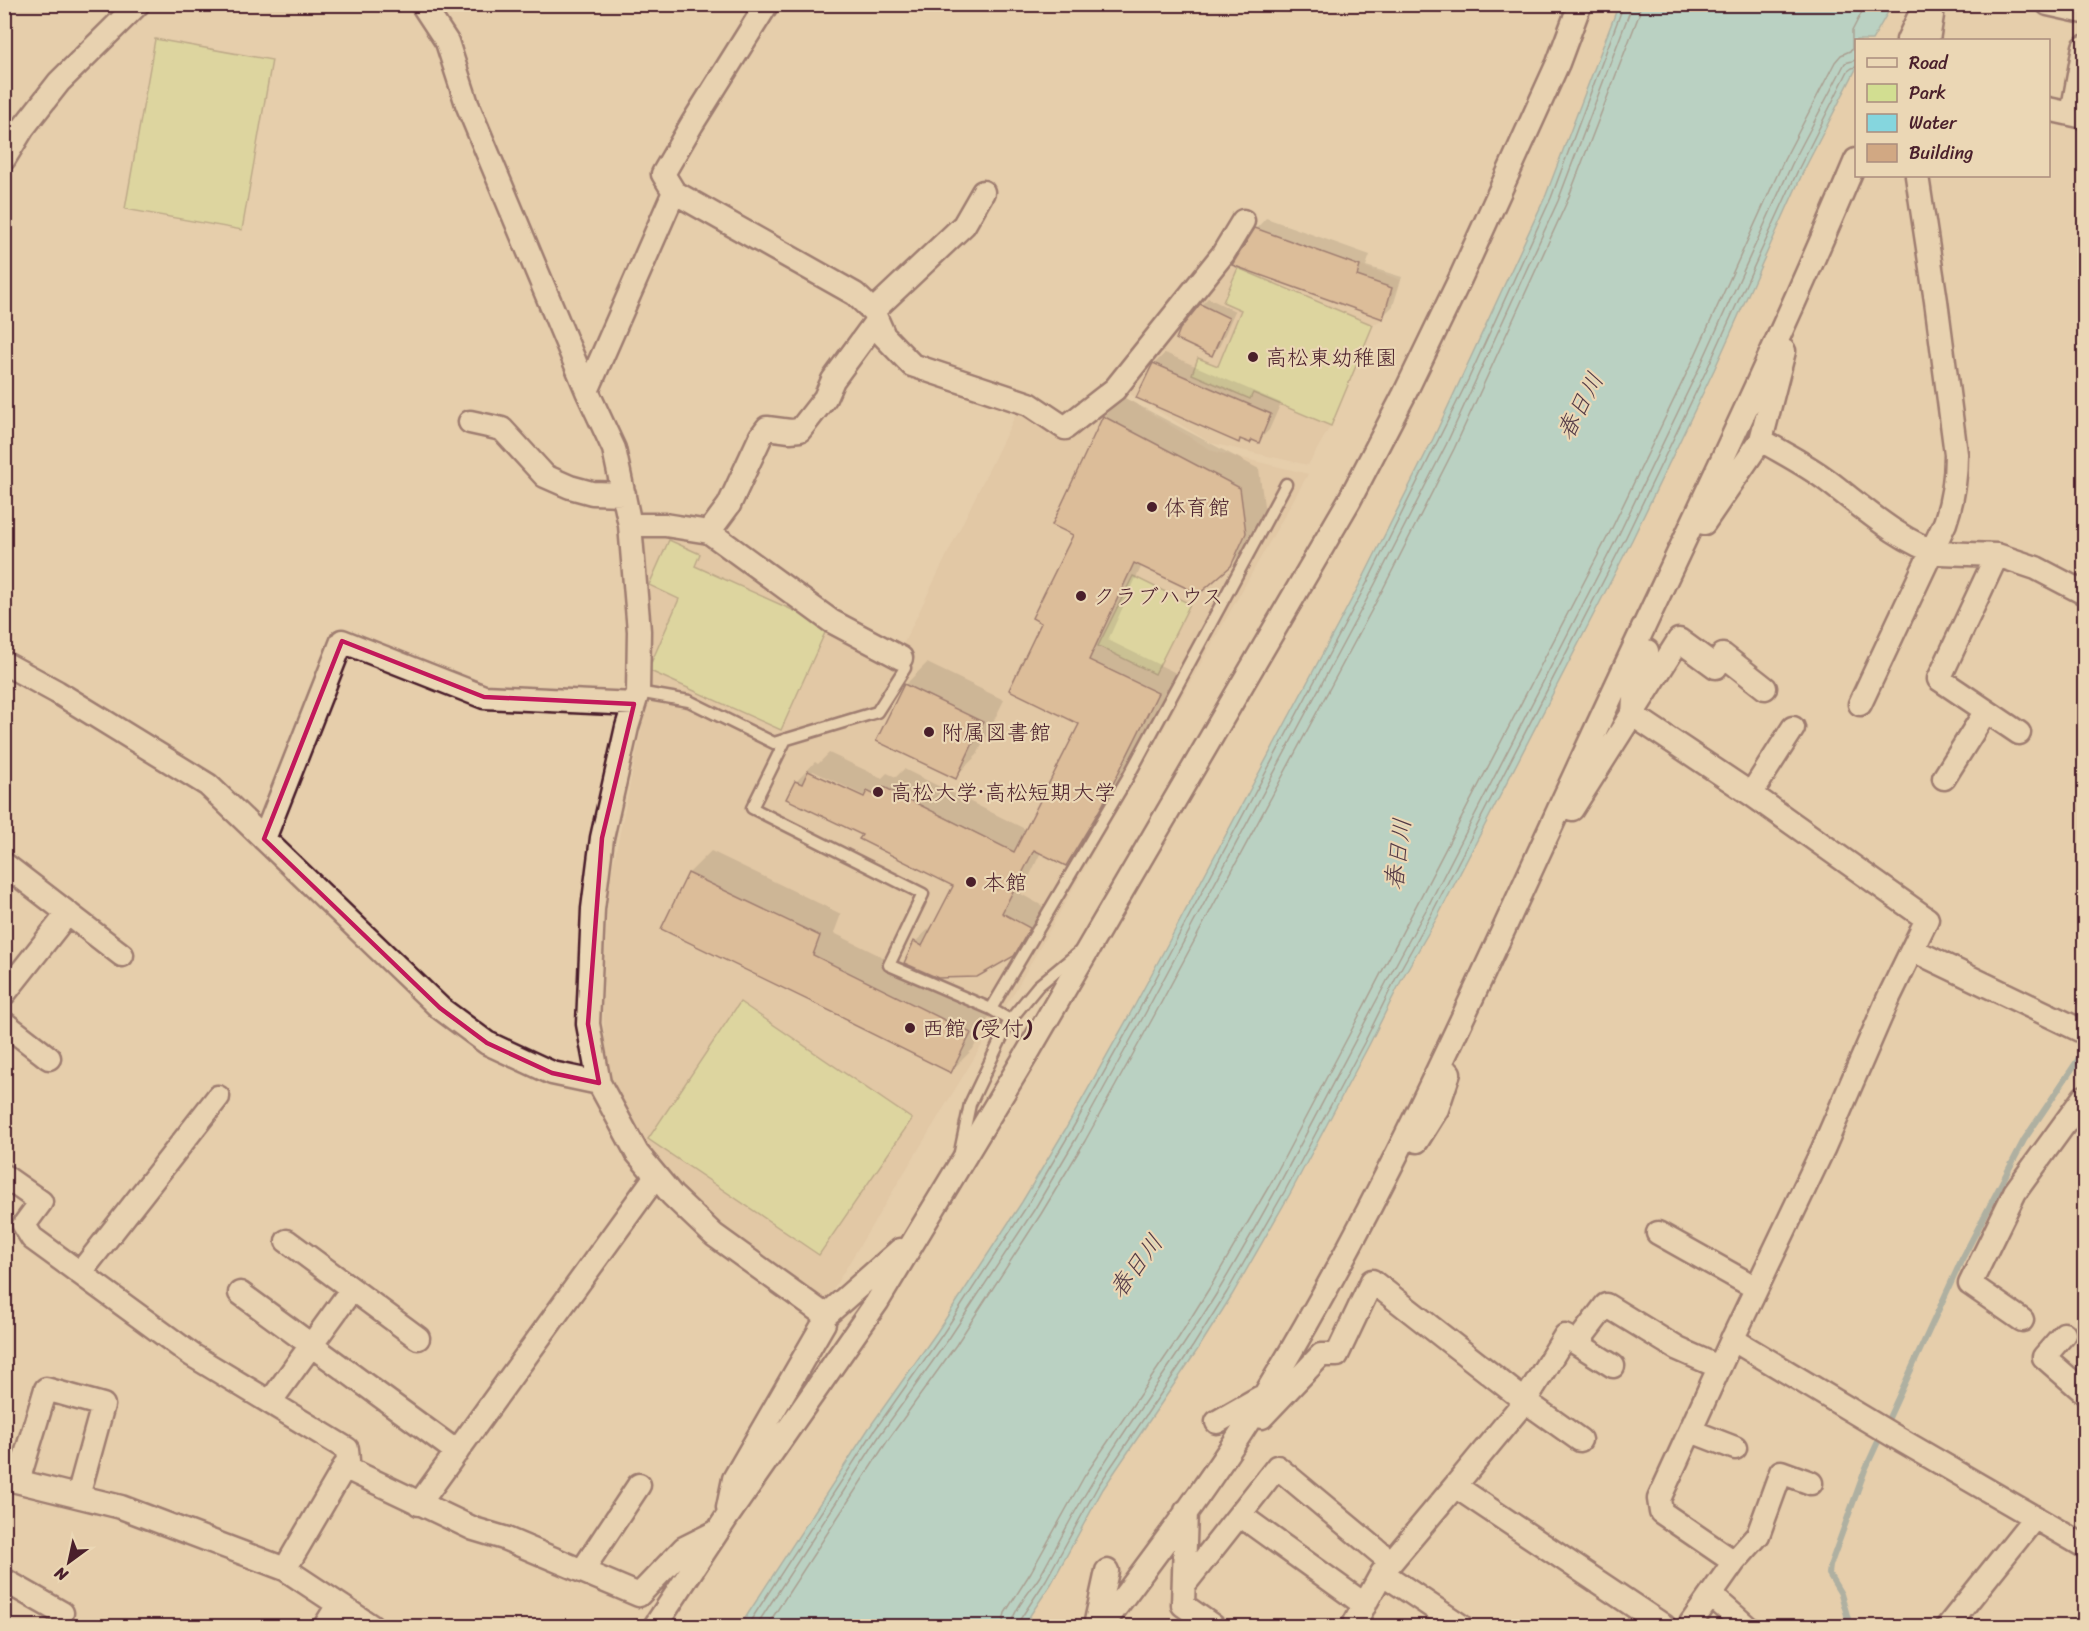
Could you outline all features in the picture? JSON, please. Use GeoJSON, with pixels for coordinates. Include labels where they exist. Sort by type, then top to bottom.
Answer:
{"type":"FeatureCollection","features":[{"type":"Feature","properties":{"kind":"street"},"geometry":{"type":"LineString","coordinates":[[4,159],[23,128],[59,82],[138,4]]}},
{"type":"Feature","properties":{"kind":"street"},"geometry":{"type":"LineString","coordinates":[[344,1467],[474,1529],[504,1538],[639,1595],[684,1548],[722,1524],[734,1479],[824,1323],[822,1313],[714,1235],[672,1195],[637,1153],[600,1083],[588,1023],[593,909],[602,838],[636,698],[639,631],[630,525],[614,449],[587,391],[467,104],[447,42],[422,4]]}},
{"type":"Feature","properties":{"kind":"street"},"geometry":{"type":"LineString","coordinates":[[767,4],[663,174],[674,192],[855,294],[875,316],[884,336],[912,365],[1029,404],[1065,428],[1115,389],[1223,254],[1243,220]]}},
{"type":"Feature","properties":{"kind":"street"},"geometry":{"type":"LineString","coordinates":[[655,1626],[722,1524],[877,1302],[1096,937],[1349,501],[1460,279],[1558,63],[1580,4]]}},
{"type":"Feature","properties":{"kind":"street"},"geometry":{"type":"LineString","coordinates":[[1908,39],[1926,4]]}},
{"type":"Feature","properties":{"kind":"street"},"geometry":{"type":"LineString","coordinates":[[1926,4],[1932,15],[1928,39]]}},
{"type":"Feature","properties":{"kind":"street"},"geometry":{"type":"LineString","coordinates":[[2049,4],[2085,12]]}},
{"type":"Feature","properties":{"kind":"street"},"geometry":{"type":"LineString","coordinates":[[2050,109],[2078,115],[2085,48]]}},
{"type":"Feature","properties":{"kind":"street"},"geometry":{"type":"LineString","coordinates":[[1521,902],[1535,862],[1789,315],[1855,165]]}},
{"type":"Feature","properties":{"kind":"street"},"geometry":{"type":"LineString","coordinates":[[1828,228],[1866,177]]}},
{"type":"Feature","properties":{"kind":"street"},"geometry":{"type":"LineString","coordinates":[[1860,704],[1945,523],[1953,500],[1956,477],[1956,454],[1917,177]]}},
{"type":"Feature","properties":{"kind":"street"},"geometry":{"type":"LineString","coordinates":[[587,391],[674,192]]}},
{"type":"Feature","properties":{"kind":"street"},"geometry":{"type":"LineString","coordinates":[[709,532],[729,506],[761,436],[767,428],[800,430],[825,398],[832,380],[875,316],[964,225],[983,192]]}},
{"type":"Feature","properties":{"kind":"street"},"geometry":{"type":"LineString","coordinates":[[1633,715],[1635,683],[1664,605],[1667,577],[1761,440],[1790,329],[1789,315]]}},
{"type":"Feature","properties":{"kind":"street"},"geometry":{"type":"LineString","coordinates":[[470,422],[502,429],[545,476],[570,487],[592,493],[624,494]]}},
{"type":"Feature","properties":{"kind":"street"},"geometry":{"type":"LineString","coordinates":[[1761,440],[1825,479],[1885,525],[1931,550],[1940,553],[1997,555],[2036,568],[2085,593]]}},
{"type":"Feature","properties":{"kind":"street"},"geometry":{"type":"LineString","coordinates":[[630,525],[665,525],[709,532],[831,621],[903,663]]}},
{"type":"Feature","properties":{"kind":"street"},"geometry":{"type":"LineString","coordinates":[[1997,555],[1939,679],[2019,733]]}},
{"type":"Feature","properties":{"kind":"street"},"geometry":{"type":"LineString","coordinates":[[1102,1626],[1266,1394],[1330,1282],[1454,1045],[1521,902],[1572,808],[1679,640],[1716,667],[1723,655],[1765,688]]}},
{"type":"Feature","properties":{"kind":"street"},"geometry":{"type":"LineString","coordinates":[[264,839],[342,641],[484,697],[636,698]]}},
{"type":"Feature","properties":{"kind":"street"},"geometry":{"type":"LineString","coordinates":[[7,671],[57,692],[208,785],[440,1008],[487,1043],[552,1073],[600,1083]]}},
{"type":"Feature","properties":{"kind":"street"},"geometry":{"type":"LineString","coordinates":[[1944,778],[1986,711]]}},
{"type":"Feature","properties":{"kind":"street"},"geometry":{"type":"LineString","coordinates":[[1633,715],[1751,794],[1927,919],[1889,997],[1823,1149],[1659,1499],[1661,1512],[1734,1562]]}},
{"type":"Feature","properties":{"kind":"street"},"geometry":{"type":"LineString","coordinates":[[1751,794],[1793,729]]}},
{"type":"Feature","properties":{"kind":"street"},"geometry":{"type":"LineString","coordinates":[[1535,862],[1553,845]]}},
{"type":"Feature","properties":{"kind":"street"},"geometry":{"type":"LineString","coordinates":[[4,864],[122,955]]}},
{"type":"Feature","properties":{"kind":"street"},"geometry":{"type":"LineString","coordinates":[[4,994],[68,913]]}},
{"type":"Feature","properties":{"kind":"street"},"geometry":{"type":"LineString","coordinates":[[1913,950],[2085,1032]]}},
{"type":"Feature","properties":{"kind":"street"},"geometry":{"type":"LineString","coordinates":[[4,1023],[49,1058]]}},
{"type":"Feature","properties":{"kind":"street"},"geometry":{"type":"LineString","coordinates":[[80,1273],[218,1097]]}},
{"type":"Feature","properties":{"kind":"street"},"geometry":{"type":"LineString","coordinates":[[2022,1320],[1970,1284],[2015,1192],[2085,1097]]}},
{"type":"Feature","properties":{"kind":"street"},"geometry":{"type":"LineString","coordinates":[[4,1176],[41,1202],[24,1225],[32,1238],[192,1355],[347,1449],[348,1461],[285,1569]]}},
{"type":"Feature","properties":{"kind":"street"},"geometry":{"type":"LineString","coordinates":[[420,1504],[656,1176]]}},
{"type":"Feature","properties":{"kind":"street"},"geometry":{"type":"LineString","coordinates":[[1658,1233],[1756,1288]]}},
{"type":"Feature","properties":{"kind":"street"},"geometry":{"type":"LineString","coordinates":[[823,1318],[918,1234]]}},
{"type":"Feature","properties":{"kind":"street"},"geometry":{"type":"LineString","coordinates":[[287,1241],[418,1338]]}},
{"type":"Feature","properties":{"kind":"street"},"geometry":{"type":"LineString","coordinates":[[1244,1426],[1254,1426],[1321,1355],[1337,1355],[1372,1281],[1525,1401],[1580,1440]]}},
{"type":"Feature","properties":{"kind":"street"},"geometry":{"type":"LineString","coordinates":[[270,1402],[352,1290]]}},
{"type":"Feature","properties":{"kind":"street"},"geometry":{"type":"LineString","coordinates":[[240,1293],[457,1452]]}},
{"type":"Feature","properties":{"kind":"street"},"geometry":{"type":"LineString","coordinates":[[1577,1343],[1606,1305],[1678,1349],[1719,1367]]}},
{"type":"Feature","properties":{"kind":"street"},"geometry":{"type":"LineString","coordinates":[[2064,1334],[2044,1357],[2085,1392]]}},
{"type":"Feature","properties":{"kind":"street"},"geometry":{"type":"LineString","coordinates":[[1353,1626],[1387,1567],[1525,1401],[1565,1336],[1613,1366]]}},
{"type":"Feature","properties":{"kind":"street"},"geometry":{"type":"LineString","coordinates":[[1732,1339],[2085,1546]]}},
{"type":"Feature","properties":{"kind":"street"},"geometry":{"type":"LineString","coordinates":[[78,1496],[103,1405],[46,1389],[11,1480],[121,1508],[285,1569],[371,1626]]}},
{"type":"Feature","properties":{"kind":"street"},"geometry":{"type":"LineString","coordinates":[[1217,1422],[1266,1394]]}},
{"type":"Feature","properties":{"kind":"street"},"geometry":{"type":"LineString","coordinates":[[1691,1431],[1735,1448]]}},
{"type":"Feature","properties":{"kind":"street"},"geometry":{"type":"LineString","coordinates":[[1184,1585],[1277,1467],[1387,1567],[1461,1626]]}},
{"type":"Feature","properties":{"kind":"street"},"geometry":{"type":"LineString","coordinates":[[1689,1626],[1734,1562],[1758,1535],[1780,1472],[1811,1483]]}},
{"type":"Feature","properties":{"kind":"street"},"geometry":{"type":"LineString","coordinates":[[582,1571],[639,1485]]}},
{"type":"Feature","properties":{"kind":"street"},"geometry":{"type":"LineString","coordinates":[[1455,1486],[1664,1626]]}},
{"type":"Feature","properties":{"kind":"street"},"geometry":{"type":"LineString","coordinates":[[1186,1510],[1183,1605],[1213,1626]]}},
{"type":"Feature","properties":{"kind":"street"},"geometry":{"type":"LineString","coordinates":[[1240,1515],[1365,1605]]}},
{"type":"Feature","properties":{"kind":"street"},"geometry":{"type":"LineString","coordinates":[[1948,1626],[2034,1517]]}},
{"type":"Feature","properties":{"kind":"street"},"geometry":{"type":"LineString","coordinates":[[1095,1626],[1107,1571]]}},
{"type":"Feature","properties":{"kind":"street"},"geometry":{"type":"LineString","coordinates":[[4,1580],[62,1613]]}},
{"type":"Feature","properties":{"kind":"street"},"geometry":{"type":"LineString","coordinates":[[1711,1595],[1746,1626]]}},
{"type":"Feature","properties":{"kind":"street"},"geometry":{"type":"LineString","coordinates":[[325,1626],[338,1605]]}},
{"type":"Feature","properties":{"kind":"lane"},"geometry":{"type":"LineString","coordinates":[[991,1009],[1128,777],[1286,484]]}},
{"type":"Feature","properties":{"kind":"lane"},"geometry":{"type":"LineString","coordinates":[[636,698],[689,701],[774,743],[877,712],[903,663]]}},
{"type":"Feature","properties":{"kind":"lane"},"geometry":{"type":"LineString","coordinates":[[786,739],[752,808],[923,894],[889,965],[991,1009],[1010,1020]]}},
{"type":"Feature","properties":{"kind":"lane"},"geometry":{"type":"LineString","coordinates":[[955,1173],[970,1104],[1010,1020],[1038,986],[1096,937]]}},
{"type":"Feature","properties":{"kind":"highlighted area"},"geometry":{"type":"Polygon","coordinates":[[[342,641],[484,697],[634,704],[602,838],[588,1024],[599,1083],[552,1073],[487,1043],[440,1008],[264,839],[342,641]]]}},
{"type":"Feature","properties":{"kind":"shaded area","name":"高松東幼稚園"},"geometry":{"type":"Polygon","coordinates":[[[1245,225],[1401,280],[1383,319],[1373,325],[1331,425],[1308,465],[1211,443],[1122,389],[1245,225]]]}},
{"type":"Feature","properties":{"kind":"shaded area","name":"高松大学·高松短期大学"},"geometry":{"type":"Polygon","coordinates":[[[1117,393],[1213,451],[1308,474],[1015,991],[824,1304],[720,1227],[646,1154],[607,1077],[603,1005],[609,886],[648,698],[653,632],[641,532],[705,539],[895,661],[1020,406],[1078,430],[1117,393]]]}},
{"type":"Feature","properties":{"kind":"green space"},"geometry":{"type":"Polygon","coordinates":[[[155,39],[272,60],[242,230],[125,209],[155,39]]]}},
{"type":"Feature","properties":{"kind":"green space"},"geometry":{"type":"Polygon","coordinates":[[[1238,268],[1373,325],[1331,426],[1253,393],[1250,399],[1192,374],[1198,358],[1218,366],[1241,310],[1223,302],[1238,268]]]}},
{"type":"Feature","properties":{"kind":"green space"},"geometry":{"type":"Polygon","coordinates":[[[669,540],[700,554],[695,566],[828,626],[781,730],[648,670],[679,599],[649,585],[669,540]]]}},
{"type":"Feature","properties":{"kind":"green space"},"geometry":{"type":"Polygon","coordinates":[[[1133,576],[1190,604],[1155,674],[1098,646],[1133,576]]]}},
{"type":"Feature","properties":{"kind":"green space"},"geometry":{"type":"Polygon","coordinates":[[[740,1002],[912,1119],[819,1255],[648,1139],[740,1002]]]}},
{"type":"Feature","properties":{"kind":"water","name":"春日川"},"geometry":{"type":"Polygon","coordinates":[[[1619,4],[1892,5],[1873,39],[1855,39],[1855,71],[1804,170],[1714,370],[1632,540],[1438,916],[1403,977],[1291,1192],[1232,1295],[1103,1489],[1051,1584],[1023,1626],[740,1626],[869,1428],[937,1332],[1022,1202],[1065,1130],[1135,1005],[1363,578],[1433,439],[1546,195],[1619,4]]]}},
{"type":"Feature","properties":{"kind":"building"},"geometry":{"type":"Polygon","coordinates":[[[1255,228],[1360,266],[1357,276],[1392,288],[1383,319],[1232,265],[1255,228]]]}},
{"type":"Feature","properties":{"kind":"building"},"geometry":{"type":"Polygon","coordinates":[[[1200,304],[1229,318],[1212,356],[1176,339],[1180,329],[1200,304]]]}},
{"type":"Feature","properties":{"kind":"building"},"geometry":{"type":"Polygon","coordinates":[[[1153,363],[1271,414],[1259,443],[1252,440],[1250,443],[1240,439],[1239,443],[1136,398],[1153,363]]]}},
{"type":"Feature","properties":{"kind":"building"},"geometry":{"type":"Polygon","coordinates":[[[1103,416],[1240,488],[1246,533],[1231,566],[1199,594],[1134,563],[1089,660],[1158,693],[1102,806],[1066,866],[1034,850],[1002,913],[1030,928],[1014,956],[977,977],[938,978],[904,963],[914,941],[922,946],[953,886],[859,839],[862,835],[786,799],[795,781],[802,784],[808,771],[864,797],[867,791],[879,797],[884,787],[1014,852],[1079,724],[1009,690],[1041,623],[1032,618],[1073,535],[1052,525],[1103,416]]]}},
{"type":"Feature","properties":{"kind":"building","name":"附属図書館"},"geometry":{"type":"Polygon","coordinates":[[[904,684],[983,722],[956,779],[876,741],[904,684]]]}},
{"type":"Feature","properties":{"kind":"building"},"geometry":{"type":"Polygon","coordinates":[[[688,873],[820,936],[813,955],[971,1033],[951,1073],[848,1022],[849,1020],[661,929],[688,873]]]}},
{"type":"Feature","properties":{"kind":"waterway"},"geometry":{"type":"LineString","coordinates":[[1850,1626],[1841,1594],[1829,1574],[1865,1470],[1961,1261],[2024,1140],[2084,1051]]}},
{"type":"Feature","properties":{"kind":"place","name":"高松東幼稚園"},"geometry":{"type":"Point","coordinates":[1253,357]}},
{"type":"Feature","properties":{"kind":"place","name":"体育館"},"geometry":{"type":"Point","coordinates":[1152,507]}},
{"type":"Feature","properties":{"kind":"place","name":"クラブハウス"},"geometry":{"type":"Point","coordinates":[1081,596]}},
{"type":"Feature","properties":{"kind":"place","name":"附属図書館"},"geometry":{"type":"Point","coordinates":[929,732]}},
{"type":"Feature","properties":{"kind":"place","name":"高松大学·高松短期大学"},"geometry":{"type":"Point","coordinates":[878,792]}},
{"type":"Feature","properties":{"kind":"place","name":"本館"},"geometry":{"type":"Point","coordinates":[971,882]}},
{"type":"Feature","properties":{"kind":"place","name":"西館 (受付)"},"geometry":{"type":"Point","coordinates":[910,1028]}}]}
